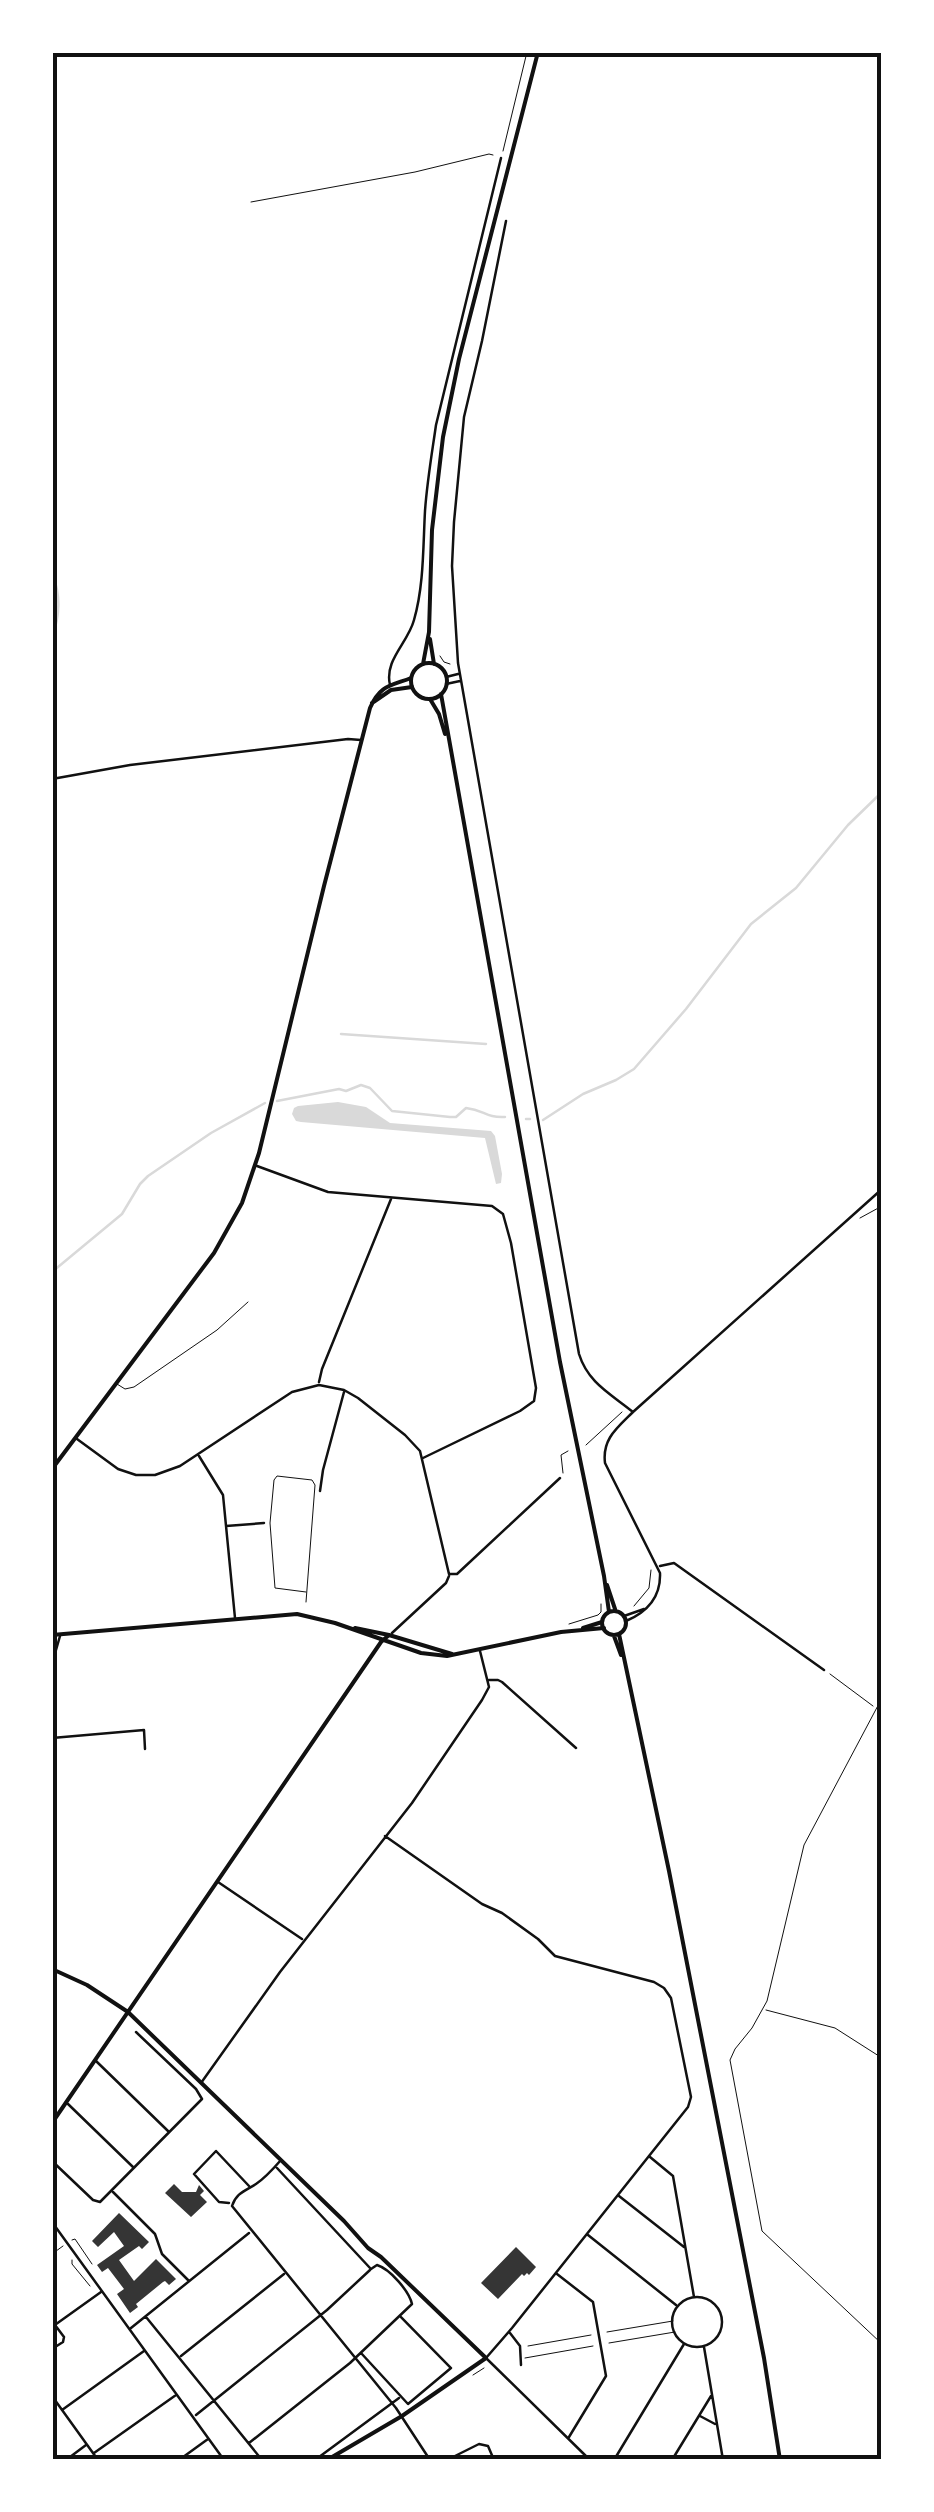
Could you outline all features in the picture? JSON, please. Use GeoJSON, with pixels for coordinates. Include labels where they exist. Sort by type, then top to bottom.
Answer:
{"type":"FeatureCollection","features":[{"type":"Feature","properties":{"kind":"street"},"geometry":{"type":"LineString","coordinates":[[423,664],[429,632],[432,530],[442,438],[538,52]]}},
{"type":"Feature","properties":{"kind":"street"},"geometry":{"type":"LineString","coordinates":[[390,685],[389,668],[414,620],[436,425],[501,158]]}},
{"type":"Feature","properties":{"kind":"street"},"geometry":{"type":"LineString","coordinates":[[506,221],[462,432],[452,566],[460,674],[579,1354],[593,1380],[631,1411]]}},
{"type":"Feature","properties":{"kind":"street"},"geometry":{"type":"LineString","coordinates":[[429,632],[434,664]]}},
{"type":"Feature","properties":{"kind":"street"},"geometry":{"type":"LineString","coordinates":[[350,1628],[421,1653],[454,1655],[603,1625],[612,1612],[560,1362],[450,748],[441,694],[446,676],[434,664],[415,669],[412,687],[419,696],[430,699],[441,694]]}},
{"type":"Feature","properties":{"kind":"street"},"geometry":{"type":"LineString","coordinates":[[446,676],[460,674]]}},
{"type":"Feature","properties":{"kind":"street"},"geometry":{"type":"LineString","coordinates":[[52,1469],[222,1242],[242,1203],[256,1166],[372,703],[390,685],[411,678]]}},
{"type":"Feature","properties":{"kind":"street"},"geometry":{"type":"LineString","coordinates":[[446,684],[461,681]]}},
{"type":"Feature","properties":{"kind":"street"},"geometry":{"type":"LineString","coordinates":[[372,703],[391,690],[412,687]]}},
{"type":"Feature","properties":{"kind":"street"},"geometry":{"type":"LineString","coordinates":[[430,699],[450,748]]}},
{"type":"Feature","properties":{"kind":"street"},"geometry":{"type":"LineString","coordinates":[[52,778],[180,758],[361,740]]}},
{"type":"Feature","properties":{"kind":"street"},"geometry":{"type":"LineString","coordinates":[[256,1166],[328,1192],[492,1206],[504,1214],[535,1397],[527,1407],[424,1458]]}},
{"type":"Feature","properties":{"kind":"street"},"geometry":{"type":"LineString","coordinates":[[604,1576],[606,1601],[612,1612],[625,1618],[639,1616],[659,1590],[659,1567],[604,1459],[611,1434],[631,1411],[882,1189]]}},
{"type":"Feature","properties":{"kind":"street"},"geometry":{"type":"LineString","coordinates":[[319,1385],[322,1368],[391,1198]]}},
{"type":"Feature","properties":{"kind":"street"},"geometry":{"type":"LineString","coordinates":[[52,2123],[383,1640],[446,1584],[449,1574],[424,1458],[413,1442],[344,1390],[319,1385],[301,1388],[198,1455],[168,1472],[148,1476],[118,1469],[76,1438]]}},
{"type":"Feature","properties":{"kind":"street"},"geometry":{"type":"LineString","coordinates":[[320,1491],[344,1390]]}},
{"type":"Feature","properties":{"kind":"street"},"geometry":{"type":"LineString","coordinates":[[198,1455],[221,1490],[235,1618]]}},
{"type":"Feature","properties":{"kind":"street"},"geometry":{"type":"LineString","coordinates":[[449,1574],[456,1574],[560,1478]]}},
{"type":"Feature","properties":{"kind":"street"},"geometry":{"type":"LineString","coordinates":[[226,1526],[264,1523]]}},
{"type":"Feature","properties":{"kind":"street"},"geometry":{"type":"LineString","coordinates":[[659,1567],[674,1563],[824,1670]]}},
{"type":"Feature","properties":{"kind":"street"},"geometry":{"type":"LineString","coordinates":[[52,1635],[297,1614],[390,1635],[454,1655]]}},
{"type":"Feature","properties":{"kind":"street"},"geometry":{"type":"LineString","coordinates":[[616,1634],[625,1628],[625,1618]]}},
{"type":"Feature","properties":{"kind":"street"},"geometry":{"type":"LineString","coordinates":[[603,1625],[616,1634],[669,1870],[764,2358],[780,2460]]}},
{"type":"Feature","properties":{"kind":"street"},"geometry":{"type":"LineString","coordinates":[[52,1664],[60,1634]]}},
{"type":"Feature","properties":{"kind":"street"},"geometry":{"type":"LineString","coordinates":[[200,2083],[412,1803],[482,1700],[489,1687],[480,1650]]}},
{"type":"Feature","properties":{"kind":"street"},"geometry":{"type":"LineString","coordinates":[[488,1680],[502,1682],[576,1748]]}},
{"type":"Feature","properties":{"kind":"street"},"geometry":{"type":"LineString","coordinates":[[52,1738],[144,1730],[145,1749]]}},
{"type":"Feature","properties":{"kind":"street"},"geometry":{"type":"LineString","coordinates":[[327,2460],[402,2416],[486,2358],[690,2102],[673,2004],[667,1990],[654,1982],[555,1956],[502,1913],[482,1904],[385,1836]]}},
{"type":"Feature","properties":{"kind":"street"},"geometry":{"type":"LineString","coordinates":[[217,1881],[304,1941]]}},
{"type":"Feature","properties":{"kind":"street"},"geometry":{"type":"LineString","coordinates":[[52,1969],[87,1985],[128,2012],[590,2460]]}},
{"type":"Feature","properties":{"kind":"street"},"geometry":{"type":"LineString","coordinates":[[52,2161],[98,2202],[202,2099],[136,2032]]}},
{"type":"Feature","properties":{"kind":"street"},"geometry":{"type":"LineString","coordinates":[[96,2061],[169,2132]]}},
{"type":"Feature","properties":{"kind":"street"},"geometry":{"type":"LineString","coordinates":[[67,2103],[134,2168]]}},
{"type":"Feature","properties":{"kind":"street"},"geometry":{"type":"LineString","coordinates":[[250,2187],[216,2152],[195,2170],[194,2174],[218,2202],[232,2204],[392,2403],[430,2460]]}},
{"type":"Feature","properties":{"kind":"street"},"geometry":{"type":"LineString","coordinates":[[649,2156],[672,2174],[694,2298]]}},
{"type":"Feature","properties":{"kind":"street"},"geometry":{"type":"LineString","coordinates":[[232,2204],[245,2188],[281,2160]]}},
{"type":"Feature","properties":{"kind":"street"},"geometry":{"type":"LineString","coordinates":[[275,2167],[372,2270]]}},
{"type":"Feature","properties":{"kind":"street"},"geometry":{"type":"LineString","coordinates":[[112,2191],[155,2234],[160,2251],[189,2281]]}},
{"type":"Feature","properties":{"kind":"street"},"geometry":{"type":"LineString","coordinates":[[618,2195],[685,2248]]}},
{"type":"Feature","properties":{"kind":"street"},"geometry":{"type":"LineString","coordinates":[[54,2224],[224,2460]]}},
{"type":"Feature","properties":{"kind":"street"},"geometry":{"type":"LineString","coordinates":[[130,2329],[252,2232]]}},
{"type":"Feature","properties":{"kind":"street"},"geometry":{"type":"LineString","coordinates":[[587,2234],[678,2307]]}},
{"type":"Feature","properties":{"kind":"street"},"geometry":{"type":"LineString","coordinates":[[193,2417],[377,2265],[384,2267],[412,2299],[412,2304],[355,2358],[249,2443]]}},
{"type":"Feature","properties":{"kind":"street"},"geometry":{"type":"LineString","coordinates":[[179,2358],[286,2273]]}},
{"type":"Feature","properties":{"kind":"street"},"geometry":{"type":"LineString","coordinates":[[556,2273],[593,2302],[606,2376],[568,2438]]}},
{"type":"Feature","properties":{"kind":"street"},"geometry":{"type":"LineString","coordinates":[[52,2349],[64,2337],[53,2324],[102,2291]]}},
{"type":"Feature","properties":{"kind":"street"},"geometry":{"type":"LineString","coordinates":[[694,2298],[710,2301],[721,2316],[717,2336],[703,2346],[684,2343],[673,2327],[678,2307],[694,2298]]}},
{"type":"Feature","properties":{"kind":"street"},"geometry":{"type":"LineString","coordinates":[[360,2352],[410,2404],[450,2368],[400,2316]]}},
{"type":"Feature","properties":{"kind":"street"},"geometry":{"type":"LineString","coordinates":[[146,2317],[262,2460]]}},
{"type":"Feature","properties":{"kind":"street"},"geometry":{"type":"LineString","coordinates":[[509,2332],[520,2346],[521,2365]]}},
{"type":"Feature","properties":{"kind":"street"},"geometry":{"type":"LineString","coordinates":[[614,2460],[684,2343]]}},
{"type":"Feature","properties":{"kind":"street"},"geometry":{"type":"LineString","coordinates":[[703,2346],[723,2460]]}},
{"type":"Feature","properties":{"kind":"street"},"geometry":{"type":"LineString","coordinates":[[62,2410],[145,2350]]}},
{"type":"Feature","properties":{"kind":"street"},"geometry":{"type":"LineString","coordinates":[[94,2454],[177,2394]]}},
{"type":"Feature","properties":{"kind":"street"},"geometry":{"type":"LineString","coordinates":[[672,2460],[712,2395]]}},
{"type":"Feature","properties":{"kind":"street"},"geometry":{"type":"LineString","coordinates":[[315,2460],[400,2397]]}},
{"type":"Feature","properties":{"kind":"street"},"geometry":{"type":"LineString","coordinates":[[53,2399],[98,2460]]}},
{"type":"Feature","properties":{"kind":"street"},"geometry":{"type":"LineString","coordinates":[[699,2415],[717,2426]]}},
{"type":"Feature","properties":{"kind":"street"},"geometry":{"type":"LineString","coordinates":[[179,2460],[209,2438]]}},
{"type":"Feature","properties":{"kind":"street"},"geometry":{"type":"LineString","coordinates":[[66,2460],[87,2444]]}},
{"type":"Feature","properties":{"kind":"street"},"geometry":{"type":"LineString","coordinates":[[447,2460],[482,2444],[488,2446],[494,2460]]}},
{"type":"Feature","properties":{"kind":"lane"},"geometry":{"type":"LineString","coordinates":[[117,1384],[125,1389],[134,1387],[217,1330],[248,1302]]}},
{"type":"Feature","properties":{"kind":"lane"},"geometry":{"type":"LineString","coordinates":[[306,1592],[275,1588],[270,1523],[277,1476],[307,1478],[316,1485],[306,1602]]}},
{"type":"Feature","properties":{"kind":"path"},"geometry":{"type":"LineString","coordinates":[[251,202],[490,154],[501,158],[527,52]]}},
{"type":"Feature","properties":{"kind":"path"},"geometry":{"type":"LineString","coordinates":[[856,1220],[882,1206]]}},
{"type":"Feature","properties":{"kind":"path"},"geometry":{"type":"LineString","coordinates":[[584,1447],[622,1413],[631,1411]]}},
{"type":"Feature","properties":{"kind":"path"},"geometry":{"type":"LineString","coordinates":[[560,1478],[561,1456],[568,1452]]}},
{"type":"Feature","properties":{"kind":"path"},"geometry":{"type":"LineString","coordinates":[[628,1608],[646,1594],[652,1570]]}},
{"type":"Feature","properties":{"kind":"path"},"geometry":{"type":"LineString","coordinates":[[569,1624],[598,1615],[606,1601]]}},
{"type":"Feature","properties":{"kind":"path"},"geometry":{"type":"LineString","coordinates":[[824,1670],[876,1708]]}},
{"type":"Feature","properties":{"kind":"path"},"geometry":{"type":"LineString","coordinates":[[882,1698],[804,1845],[767,2001],[735,2048],[730,2066],[762,2231],[882,2344]]}},
{"type":"Feature","properties":{"kind":"path"},"geometry":{"type":"LineString","coordinates":[[762,2009],[835,2028],[882,2058]]}},
{"type":"Feature","properties":{"kind":"path"},"geometry":{"type":"LineString","coordinates":[[52,2254],[67,2242]]}},
{"type":"Feature","properties":{"kind":"shaded area"},"geometry":{"type":"Polygon","coordinates":[[[338,1102],[366,1107],[390,1123],[491,1131],[501,1183],[496,1184],[485,1138],[301,1122],[292,1114],[298,1106],[338,1102]]]}},
{"type":"Feature","properties":{"kind":"building"},"geometry":{"type":"Polygon","coordinates":[[[174,2184],[182,2192],[196,2192],[199,2185],[204,2191],[200,2195],[207,2202],[191,2217],[165,2193],[174,2184]]]}},
{"type":"Feature","properties":{"kind":"building"},"geometry":{"type":"Polygon","coordinates":[[[119,2213],[149,2242],[119,2260],[134,2281],[156,2259],[176,2279],[169,2285],[163,2282],[130,2313],[117,2294],[124,2289],[108,2268],[102,2272],[97,2265],[124,2246],[114,2232],[98,2247],[92,2241],[119,2213]]]}},
{"type":"Feature","properties":{"kind":"building"},"geometry":{"type":"Polygon","coordinates":[[[516,2247],[536,2267],[529,2275],[522,2274],[498,2299],[481,2283],[516,2247]]]}},
{"type":"Feature","properties":{"kind":"waterway"},"geometry":{"type":"LineString","coordinates":[[52,573],[58,605],[52,638]]}},
{"type":"Feature","properties":{"kind":"waterway"},"geometry":{"type":"LineString","coordinates":[[543,1120],[583,1094],[634,1069],[751,924],[796,888],[848,825],[882,792]]}},
{"type":"Feature","properties":{"kind":"waterway"},"geometry":{"type":"LineString","coordinates":[[341,1034],[486,1044]]}},
{"type":"Feature","properties":{"kind":"waterway"},"geometry":{"type":"LineString","coordinates":[[277,1101],[346,1091],[361,1085],[370,1088],[392,1111],[456,1117],[466,1108],[505,1117]]}},
{"type":"Feature","properties":{"kind":"waterway"},"geometry":{"type":"LineString","coordinates":[[52,1272],[122,1214],[148,1176],[211,1133],[265,1103]]}}]}
